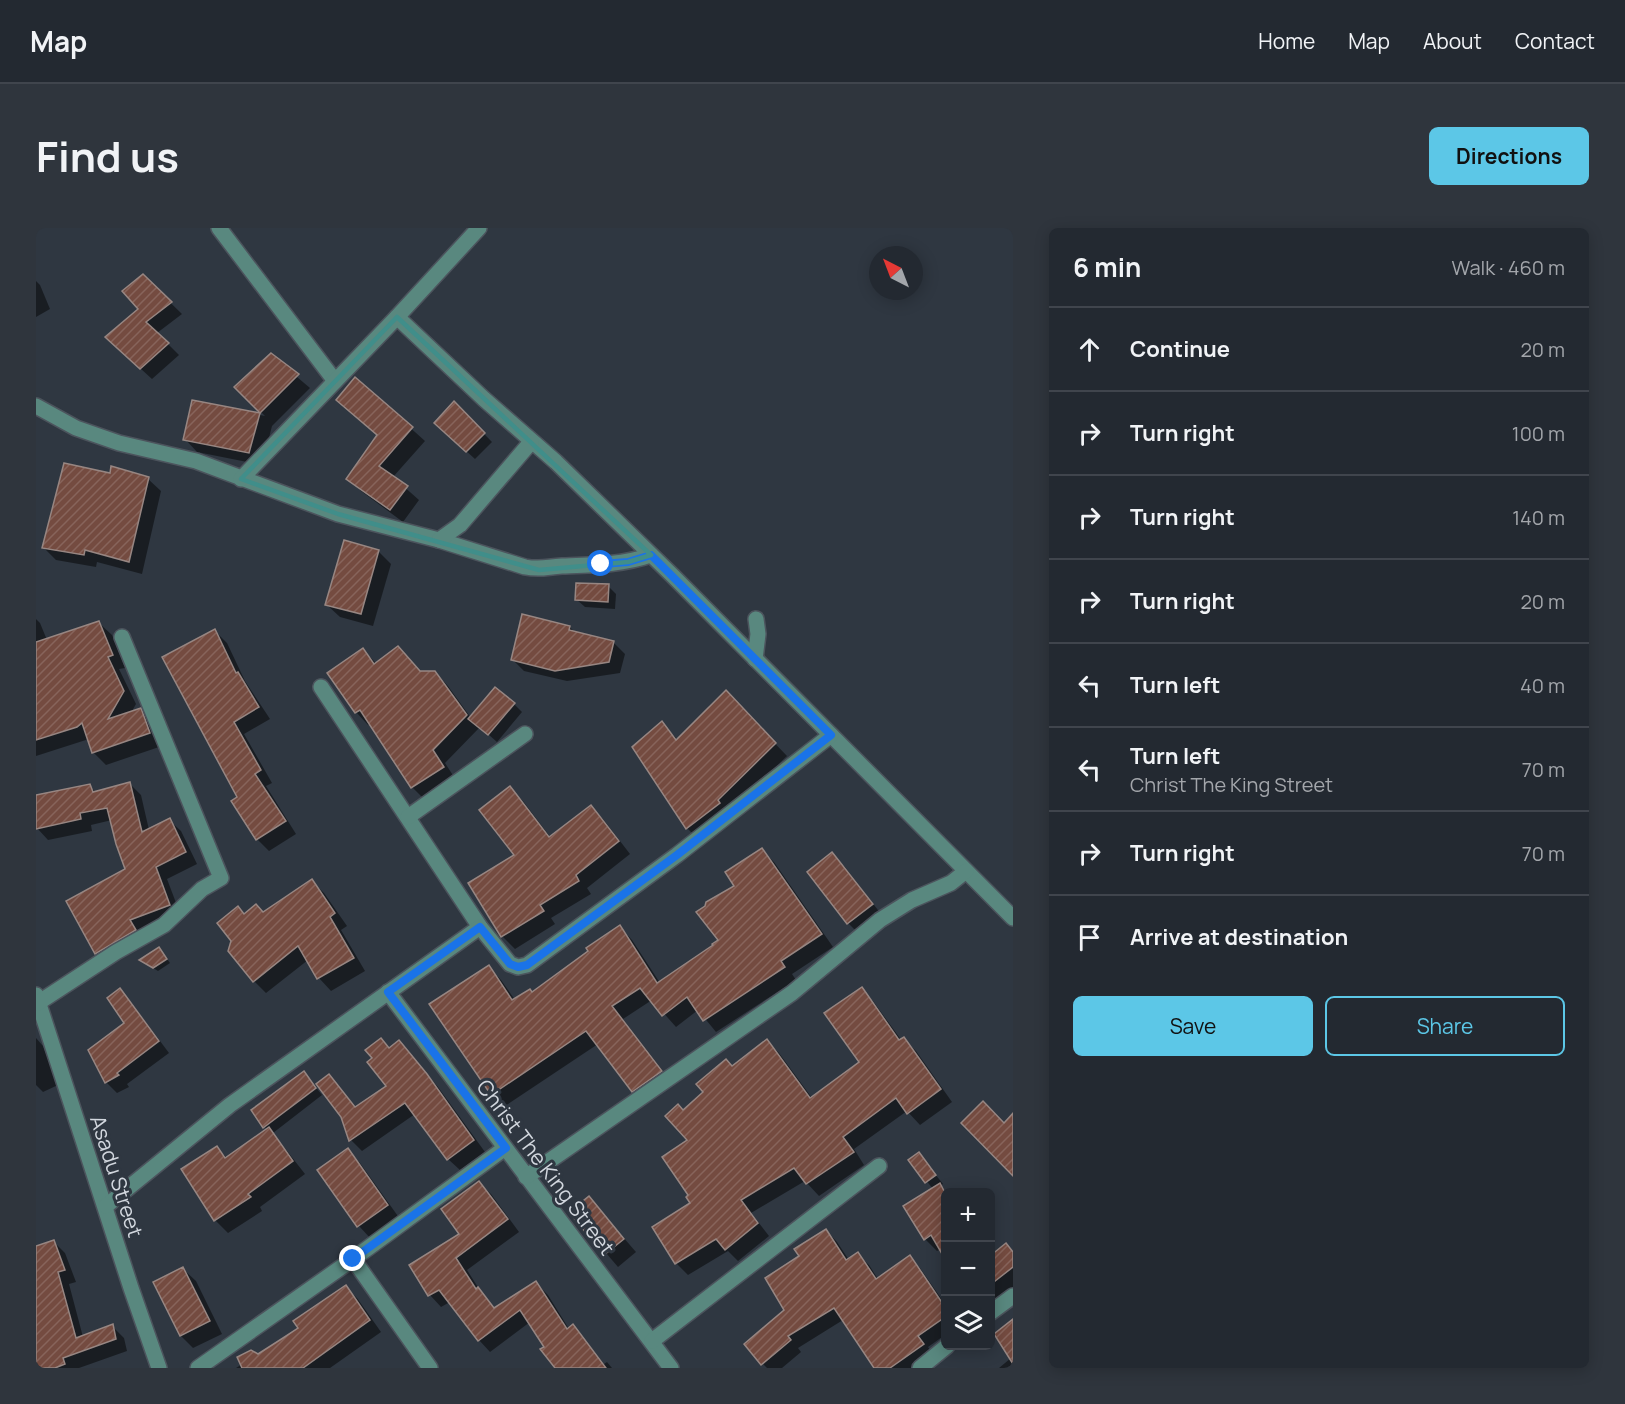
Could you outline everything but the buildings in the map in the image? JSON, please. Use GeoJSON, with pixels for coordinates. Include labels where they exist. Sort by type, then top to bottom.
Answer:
{"type":"FeatureCollection","features":[{"type":"Feature","properties":{"kind":"street"},"geometry":{"type":"LineString","coordinates":[[219,228],[335,381]]}},
{"type":"Feature","properties":{"kind":"street"},"geometry":{"type":"LineString","coordinates":[[241,479],[479,228]]}},
{"type":"Feature","properties":{"kind":"street"},"geometry":{"type":"LineString","coordinates":[[397,317],[531,442],[556,462],[1013,918]]}},
{"type":"Feature","properties":{"kind":"street"},"geometry":{"type":"LineString","coordinates":[[36,406],[76,429],[119,443],[196,461],[338,514],[439,540],[539,570],[558,566],[628,562],[651,555]]}},
{"type":"Feature","properties":{"kind":"street"},"geometry":{"type":"LineString","coordinates":[[439,540],[460,525],[531,442]]}},
{"type":"Feature","properties":{"kind":"street"},"geometry":{"type":"LineString","coordinates":[[755,659],[758,634],[756,619]]}},
{"type":"Feature","properties":{"kind":"street"},"geometry":{"type":"LineString","coordinates":[[37,999],[164,926],[202,889],[221,878],[122,637]]}},
{"type":"Feature","properties":{"kind":"street"},"geometry":{"type":"LineString","coordinates":[[321,687],[480,927],[510,964],[518,967],[527,965],[677,855],[831,735]]}},
{"type":"Feature","properties":{"kind":"street"},"geometry":{"type":"LineString","coordinates":[[408,817],[525,734]]}},
{"type":"Feature","properties":{"kind":"street"},"geometry":{"type":"LineString","coordinates":[[526,1177],[792,993],[880,920],[912,900],[951,883],[966,872]]}},
{"type":"Feature","properties":{"kind":"street"},"geometry":{"type":"LineString","coordinates":[[105,1206],[230,1105],[480,927]]}},
{"type":"Feature","properties":{"kind":"street","name":"Christ The King Street"},"geometry":{"type":"LineString","coordinates":[[388,992],[671,1368]]}},
{"type":"Feature","properties":{"kind":"street","name":"Asadu Street"},"geometry":{"type":"LineString","coordinates":[[37,999],[130,1288],[159,1368]]}},
{"type":"Feature","properties":{"kind":"street"},"geometry":{"type":"LineString","coordinates":[[198,1368],[506,1148]]}},
{"type":"Feature","properties":{"kind":"street"},"geometry":{"type":"LineString","coordinates":[[652,1341],[879,1166]]}},
{"type":"Feature","properties":{"kind":"street"},"geometry":{"type":"LineString","coordinates":[[353,1259],[430,1368]]}},
{"type":"Feature","properties":{"kind":"street"},"geometry":{"type":"LineString","coordinates":[[995,1309],[1013,1296]]}},
{"type":"Feature","properties":{"kind":"street"},"geometry":{"type":"LineString","coordinates":[[920,1368],[942,1350]]}},
{"type":"Feature","properties":{"kind":"highlighted area"},"geometry":{"type":"Polygon","coordinates":[[[397,317],[651,555],[628,562],[539,570],[338,514],[241,479],[397,317]]]}},
{"type":"Feature","properties":{"kind":"route"},"geometry":{"type":"LineString","coordinates":[[353,1259],[506,1148],[388,992],[480,927],[510,964],[518,967],[527,965],[677,855],[831,735],[651,555],[628,562],[601,564]]}}]}
